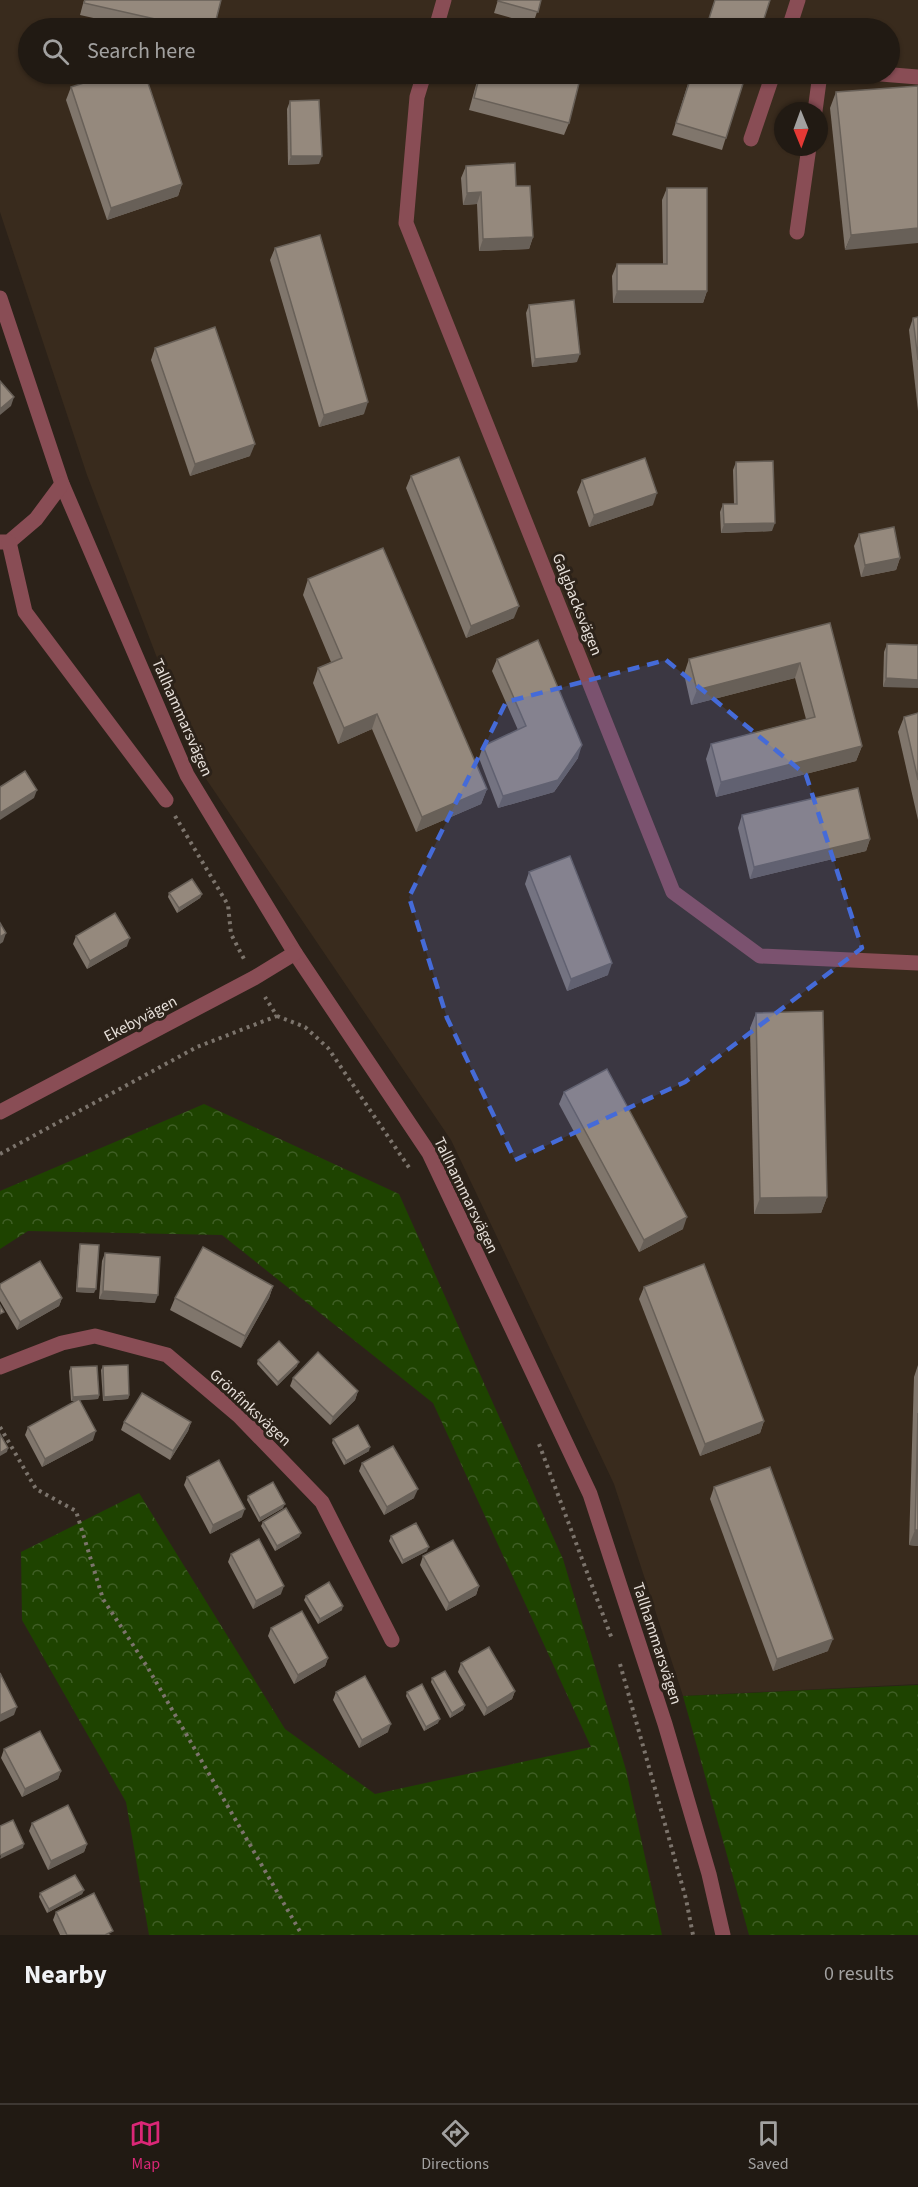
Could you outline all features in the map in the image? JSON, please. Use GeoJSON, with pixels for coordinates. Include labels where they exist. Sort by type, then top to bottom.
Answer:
{"type":"FeatureCollection","features":[{"type":"Feature","properties":{"kind":"street"},"geometry":{"type":"LineString","coordinates":[[439,18],[444,0]]}},
{"type":"Feature","properties":{"kind":"street"},"geometry":{"type":"LineString","coordinates":[[792,18],[798,0]]}},
{"type":"Feature","properties":{"kind":"street"},"geometry":{"type":"LineString","coordinates":[[900,76],[918,77]]}},
{"type":"Feature","properties":{"kind":"street","name":"Galgbacksvägen"},"geometry":{"type":"LineString","coordinates":[[421,84],[417,97],[406,223],[673,891],[760,956],[918,963]]}},
{"type":"Feature","properties":{"kind":"street"},"geometry":{"type":"LineString","coordinates":[[751,139],[770,84]]}},
{"type":"Feature","properties":{"kind":"street"},"geometry":{"type":"LineString","coordinates":[[816,102],[819,84]]}},
{"type":"Feature","properties":{"kind":"street"},"geometry":{"type":"LineString","coordinates":[[797,232],[808,156]]}},
{"type":"Feature","properties":{"kind":"street","name":"Tallhammarsvägen"},"geometry":{"type":"LineString","coordinates":[[0,297],[62,484],[187,775],[296,953],[429,1153],[590,1494],[665,1724],[709,1874],[723,1935]]}},
{"type":"Feature","properties":{"kind":"street"},"geometry":{"type":"LineString","coordinates":[[62,484],[36,519],[4,542],[25,612],[166,800]]}},
{"type":"Feature","properties":{"kind":"street","name":"Ekebyvägen"},"geometry":{"type":"LineString","coordinates":[[0,1112],[254,978],[296,953]]}},
{"type":"Feature","properties":{"kind":"street","name":"Grönfinksvägen"},"geometry":{"type":"LineString","coordinates":[[0,1367],[62,1343],[95,1336],[167,1355],[239,1416],[322,1502],[392,1640]]}},
{"type":"Feature","properties":{"kind":"path"},"geometry":{"type":"LineString","coordinates":[[276,1016],[305,1027],[328,1048],[410,1170]]}},
{"type":"Feature","properties":{"kind":"path"},"geometry":{"type":"LineString","coordinates":[[0,1427],[36,1489],[76,1511],[103,1599],[148,1668],[302,1935]]}},
{"type":"Feature","properties":{"kind":"path"},"geometry":{"type":"LineString","coordinates":[[535,1433],[612,1640]]}},
{"type":"Feature","properties":{"kind":"path"},"geometry":{"type":"LineString","coordinates":[[619,1663],[686,1899],[693,1935]]}},
{"type":"Feature","properties":{"kind":"highlighted area"},"geometry":{"type":"Polygon","coordinates":[[[666,660],[806,775],[862,948],[685,1082],[515,1160],[447,1018],[409,897],[506,702],[666,660]]]}},
{"type":"Feature","properties":{"kind":"shaded area"},"geometry":{"type":"Polygon","coordinates":[[[0,0],[918,0],[918,1684],[683,1696],[614,1484],[451,1140],[200,770],[87,475],[0,212],[0,0]]]}},
{"type":"Feature","properties":{"kind":"green space"},"geometry":{"type":"Polygon","coordinates":[[[204,1104],[399,1194],[563,1559],[626,1770],[662,1935],[149,1935],[126,1802],[22,1620],[21,1552],[139,1493],[285,1729],[375,1794],[591,1747],[433,1403],[222,1235],[28,1231],[0,1249],[0,1191],[204,1104]]]}},
{"type":"Feature","properties":{"kind":"green space"},"geometry":{"type":"Polygon","coordinates":[[[918,1685],[918,1935],[749,1935],[683,1696],[918,1685]]]}},
{"type":"Feature","properties":{"kind":"building"},"geometry":{"type":"Polygon","coordinates":[[[85,0],[221,0],[216,18],[151,18],[84,3],[85,0]]]}},
{"type":"Feature","properties":{"kind":"building"},"geometry":{"type":"Polygon","coordinates":[[[499,0],[541,0],[538,12],[499,0]]]}},
{"type":"Feature","properties":{"kind":"building"},"geometry":{"type":"Polygon","coordinates":[[[715,0],[770,0],[764,18],[709,18],[715,0]]]}},
{"type":"Feature","properties":{"kind":"building"},"geometry":{"type":"Polygon","coordinates":[[[80,84],[148,84],[182,184],[111,208],[71,87],[80,84]]]}},
{"type":"Feature","properties":{"kind":"building"},"geometry":{"type":"Polygon","coordinates":[[[478,84],[579,84],[569,123],[474,98],[478,84]]]}},
{"type":"Feature","properties":{"kind":"building"},"geometry":{"type":"Polygon","coordinates":[[[689,84],[743,84],[726,138],[676,123],[689,84]]]}},
{"type":"Feature","properties":{"kind":"building"},"geometry":{"type":"Polygon","coordinates":[[[918,86],[918,228],[851,235],[836,92],[918,86]]]}},
{"type":"Feature","properties":{"kind":"building"},"geometry":{"type":"Polygon","coordinates":[[[319,100],[322,156],[291,156],[290,101],[319,100]]]}},
{"type":"Feature","properties":{"kind":"building"},"geometry":{"type":"Polygon","coordinates":[[[515,163],[516,186],[530,186],[533,237],[483,239],[481,192],[467,193],[466,166],[515,163]]]}},
{"type":"Feature","properties":{"kind":"building"},"geometry":{"type":"Polygon","coordinates":[[[667,188],[707,188],[707,291],[617,291],[617,264],[667,264],[667,188]]]}},
{"type":"Feature","properties":{"kind":"building"},"geometry":{"type":"Polygon","coordinates":[[[320,235],[368,402],[324,415],[275,248],[320,235]]]}},
{"type":"Feature","properties":{"kind":"building"},"geometry":{"type":"Polygon","coordinates":[[[574,300],[580,354],[535,359],[529,305],[574,300]]]}},
{"type":"Feature","properties":{"kind":"building"},"geometry":{"type":"Polygon","coordinates":[[[918,317],[918,360],[913,318],[918,317]]]}},
{"type":"Feature","properties":{"kind":"building"},"geometry":{"type":"Polygon","coordinates":[[[215,327],[255,444],[195,464],[155,348],[215,327]]]}},
{"type":"Feature","properties":{"kind":"building"},"geometry":{"type":"Polygon","coordinates":[[[0,381],[14,397],[0,409],[0,381]]]}},
{"type":"Feature","properties":{"kind":"building"},"geometry":{"type":"Polygon","coordinates":[[[459,457],[519,606],[471,626],[411,476],[459,457]]]}},
{"type":"Feature","properties":{"kind":"building"},"geometry":{"type":"Polygon","coordinates":[[[645,458],[657,493],[594,515],[582,480],[645,458]]]}},
{"type":"Feature","properties":{"kind":"building"},"geometry":{"type":"Polygon","coordinates":[[[773,461],[775,523],[724,524],[723,504],[737,504],[736,462],[773,461]]]}},
{"type":"Feature","properties":{"kind":"building"},"geometry":{"type":"Polygon","coordinates":[[[894,527],[900,558],[865,565],[859,534],[894,527]]]}},
{"type":"Feature","properties":{"kind":"building"},"geometry":{"type":"Polygon","coordinates":[[[383,548],[487,789],[422,817],[377,714],[344,728],[318,668],[342,658],[308,579],[383,548]]]}},
{"type":"Feature","properties":{"kind":"building"},"geometry":{"type":"Polygon","coordinates":[[[830,623],[862,746],[721,782],[711,744],[815,717],[800,663],[697,690],[689,659],[830,623]]]}},
{"type":"Feature","properties":{"kind":"building"},"geometry":{"type":"Polygon","coordinates":[[[538,640],[582,745],[558,780],[503,796],[483,746],[526,726],[497,659],[538,640]]]}},
{"type":"Feature","properties":{"kind":"building"},"geometry":{"type":"Polygon","coordinates":[[[887,644],[918,645],[918,680],[886,678],[887,644]]]}},
{"type":"Feature","properties":{"kind":"building"},"geometry":{"type":"Polygon","coordinates":[[[918,713],[918,780],[904,717],[918,713]]]}},
{"type":"Feature","properties":{"kind":"building"},"geometry":{"type":"Polygon","coordinates":[[[25,771],[37,790],[0,813],[0,787],[25,771]]]}},
{"type":"Feature","properties":{"kind":"building"},"geometry":{"type":"Polygon","coordinates":[[[858,788],[870,839],[754,867],[742,815],[858,788]]]}},
{"type":"Feature","properties":{"kind":"building"},"geometry":{"type":"Polygon","coordinates":[[[570,856],[612,963],[571,979],[529,872],[570,856]]]}},
{"type":"Feature","properties":{"kind":"building"},"geometry":{"type":"Polygon","coordinates":[[[192,879],[202,894],[179,908],[169,893],[192,879]]]}},
{"type":"Feature","properties":{"kind":"building"},"geometry":{"type":"Polygon","coordinates":[[[115,913],[130,938],[90,961],[76,936],[115,913]]]}},
{"type":"Feature","properties":{"kind":"building"},"geometry":{"type":"Polygon","coordinates":[[[0,923],[6,933],[0,937],[0,923]]]}},
{"type":"Feature","properties":{"kind":"building"},"geometry":{"type":"Polygon","coordinates":[[[823,1011],[827,1197],[760,1198],[756,1013],[823,1011]]]}},
{"type":"Feature","properties":{"kind":"building"},"geometry":{"type":"Polygon","coordinates":[[[607,1069],[687,1217],[644,1240],[564,1092],[607,1069]]]}},
{"type":"Feature","properties":{"kind":"building"},"geometry":{"type":"Polygon","coordinates":[[[80,1244],[99,1245],[96,1289],[77,1288],[80,1244]]]}},
{"type":"Feature","properties":{"kind":"building"},"geometry":{"type":"Polygon","coordinates":[[[203,1247],[273,1286],[245,1336],[175,1298],[203,1247]]]}},
{"type":"Feature","properties":{"kind":"building"},"geometry":{"type":"Polygon","coordinates":[[[105,1253],[160,1257],[158,1295],[103,1291],[105,1253]]]}},
{"type":"Feature","properties":{"kind":"building"},"geometry":{"type":"Polygon","coordinates":[[[40,1261],[62,1298],[20,1322],[0,1288],[0,1284],[40,1261]]]}},
{"type":"Feature","properties":{"kind":"building"},"geometry":{"type":"Polygon","coordinates":[[[704,1264],[764,1421],[705,1444],[644,1287],[704,1264]]]}},
{"type":"Feature","properties":{"kind":"building"},"geometry":{"type":"Polygon","coordinates":[[[279,1341],[299,1362],[278,1382],[258,1360],[279,1341]]]}},
{"type":"Feature","properties":{"kind":"building"},"geometry":{"type":"Polygon","coordinates":[[[318,1352],[358,1391],[333,1417],[293,1378],[318,1352]]]}},
{"type":"Feature","properties":{"kind":"building"},"geometry":{"type":"Polygon","coordinates":[[[128,1365],[129,1395],[104,1397],[103,1366],[128,1365]]]}},
{"type":"Feature","properties":{"kind":"building"},"geometry":{"type":"Polygon","coordinates":[[[97,1366],[99,1395],[73,1397],[71,1367],[97,1366]]]}},
{"type":"Feature","properties":{"kind":"building"},"geometry":{"type":"Polygon","coordinates":[[[142,1393],[191,1422],[173,1451],[124,1422],[142,1393]]]}},
{"type":"Feature","properties":{"kind":"building"},"geometry":{"type":"Polygon","coordinates":[[[79,1399],[96,1431],[45,1459],[28,1427],[79,1399]]]}},
{"type":"Feature","properties":{"kind":"building"},"geometry":{"type":"Polygon","coordinates":[[[918,1413],[918,1530],[915,1530],[918,1413]]]}},
{"type":"Feature","properties":{"kind":"building"},"geometry":{"type":"Polygon","coordinates":[[[358,1425],[370,1447],[346,1461],[333,1439],[358,1425]]]}},
{"type":"Feature","properties":{"kind":"building"},"geometry":{"type":"Polygon","coordinates":[[[0,1434],[8,1448],[0,1453],[0,1434]]]}},
{"type":"Feature","properties":{"kind":"building"},"geometry":{"type":"Polygon","coordinates":[[[393,1446],[418,1489],[387,1507],[362,1463],[393,1446]]]}},
{"type":"Feature","properties":{"kind":"building"},"geometry":{"type":"Polygon","coordinates":[[[219,1460],[245,1509],[213,1525],[187,1477],[219,1460]]]}},
{"type":"Feature","properties":{"kind":"building"},"geometry":{"type":"Polygon","coordinates":[[[770,1467],[833,1639],[777,1659],[714,1487],[770,1467]]]}},
{"type":"Feature","properties":{"kind":"building"},"geometry":{"type":"Polygon","coordinates":[[[273,1482],[285,1504],[260,1518],[248,1496],[273,1482]]]}},
{"type":"Feature","properties":{"kind":"building"},"geometry":{"type":"Polygon","coordinates":[[[286,1508],[301,1533],[277,1546],[263,1522],[286,1508]]]}},
{"type":"Feature","properties":{"kind":"building"},"geometry":{"type":"Polygon","coordinates":[[[416,1523],[429,1547],[403,1560],[391,1536],[416,1523]]]}},
{"type":"Feature","properties":{"kind":"building"},"geometry":{"type":"Polygon","coordinates":[[[259,1539],[284,1586],[256,1601],[231,1554],[259,1539]]]}},
{"type":"Feature","properties":{"kind":"building"},"geometry":{"type":"Polygon","coordinates":[[[453,1540],[479,1586],[449,1603],[423,1556],[453,1540]]]}},
{"type":"Feature","properties":{"kind":"building"},"geometry":{"type":"Polygon","coordinates":[[[329,1582],[343,1606],[320,1619],[306,1596],[329,1582]]]}},
{"type":"Feature","properties":{"kind":"building"},"geometry":{"type":"Polygon","coordinates":[[[302,1611],[328,1658],[298,1675],[271,1628],[302,1611]]]}},
{"type":"Feature","properties":{"kind":"building"},"geometry":{"type":"Polygon","coordinates":[[[489,1647],[515,1691],[487,1708],[461,1663],[489,1647]]]}},
{"type":"Feature","properties":{"kind":"building"},"geometry":{"type":"Polygon","coordinates":[[[445,1671],[465,1705],[452,1713],[432,1678],[445,1671]]]}},
{"type":"Feature","properties":{"kind":"building"},"geometry":{"type":"Polygon","coordinates":[[[0,1673],[17,1707],[0,1715],[0,1673]]]}},
{"type":"Feature","properties":{"kind":"building"},"geometry":{"type":"Polygon","coordinates":[[[365,1676],[391,1724],[362,1740],[336,1692],[365,1676]]]}},
{"type":"Feature","properties":{"kind":"building"},"geometry":{"type":"Polygon","coordinates":[[[422,1684],[440,1719],[426,1727],[407,1692],[422,1684]]]}},
{"type":"Feature","properties":{"kind":"building"},"geometry":{"type":"Polygon","coordinates":[[[40,1731],[61,1771],[25,1789],[4,1749],[40,1731]]]}},
{"type":"Feature","properties":{"kind":"building"},"geometry":{"type":"Polygon","coordinates":[[[68,1805],[87,1844],[51,1861],[32,1823],[68,1805]]]}},
{"type":"Feature","properties":{"kind":"building"},"geometry":{"type":"Polygon","coordinates":[[[13,1820],[24,1844],[1,1855],[0,1826],[13,1820]]]}},
{"type":"Feature","properties":{"kind":"building"},"geometry":{"type":"Polygon","coordinates":[[[75,1875],[84,1890],[49,1909],[40,1893],[75,1875]]]}},
{"type":"Feature","properties":{"kind":"building"},"geometry":{"type":"Polygon","coordinates":[[[94,1893],[113,1931],[105,1935],[67,1935],[56,1912],[94,1893]]]}}]}
